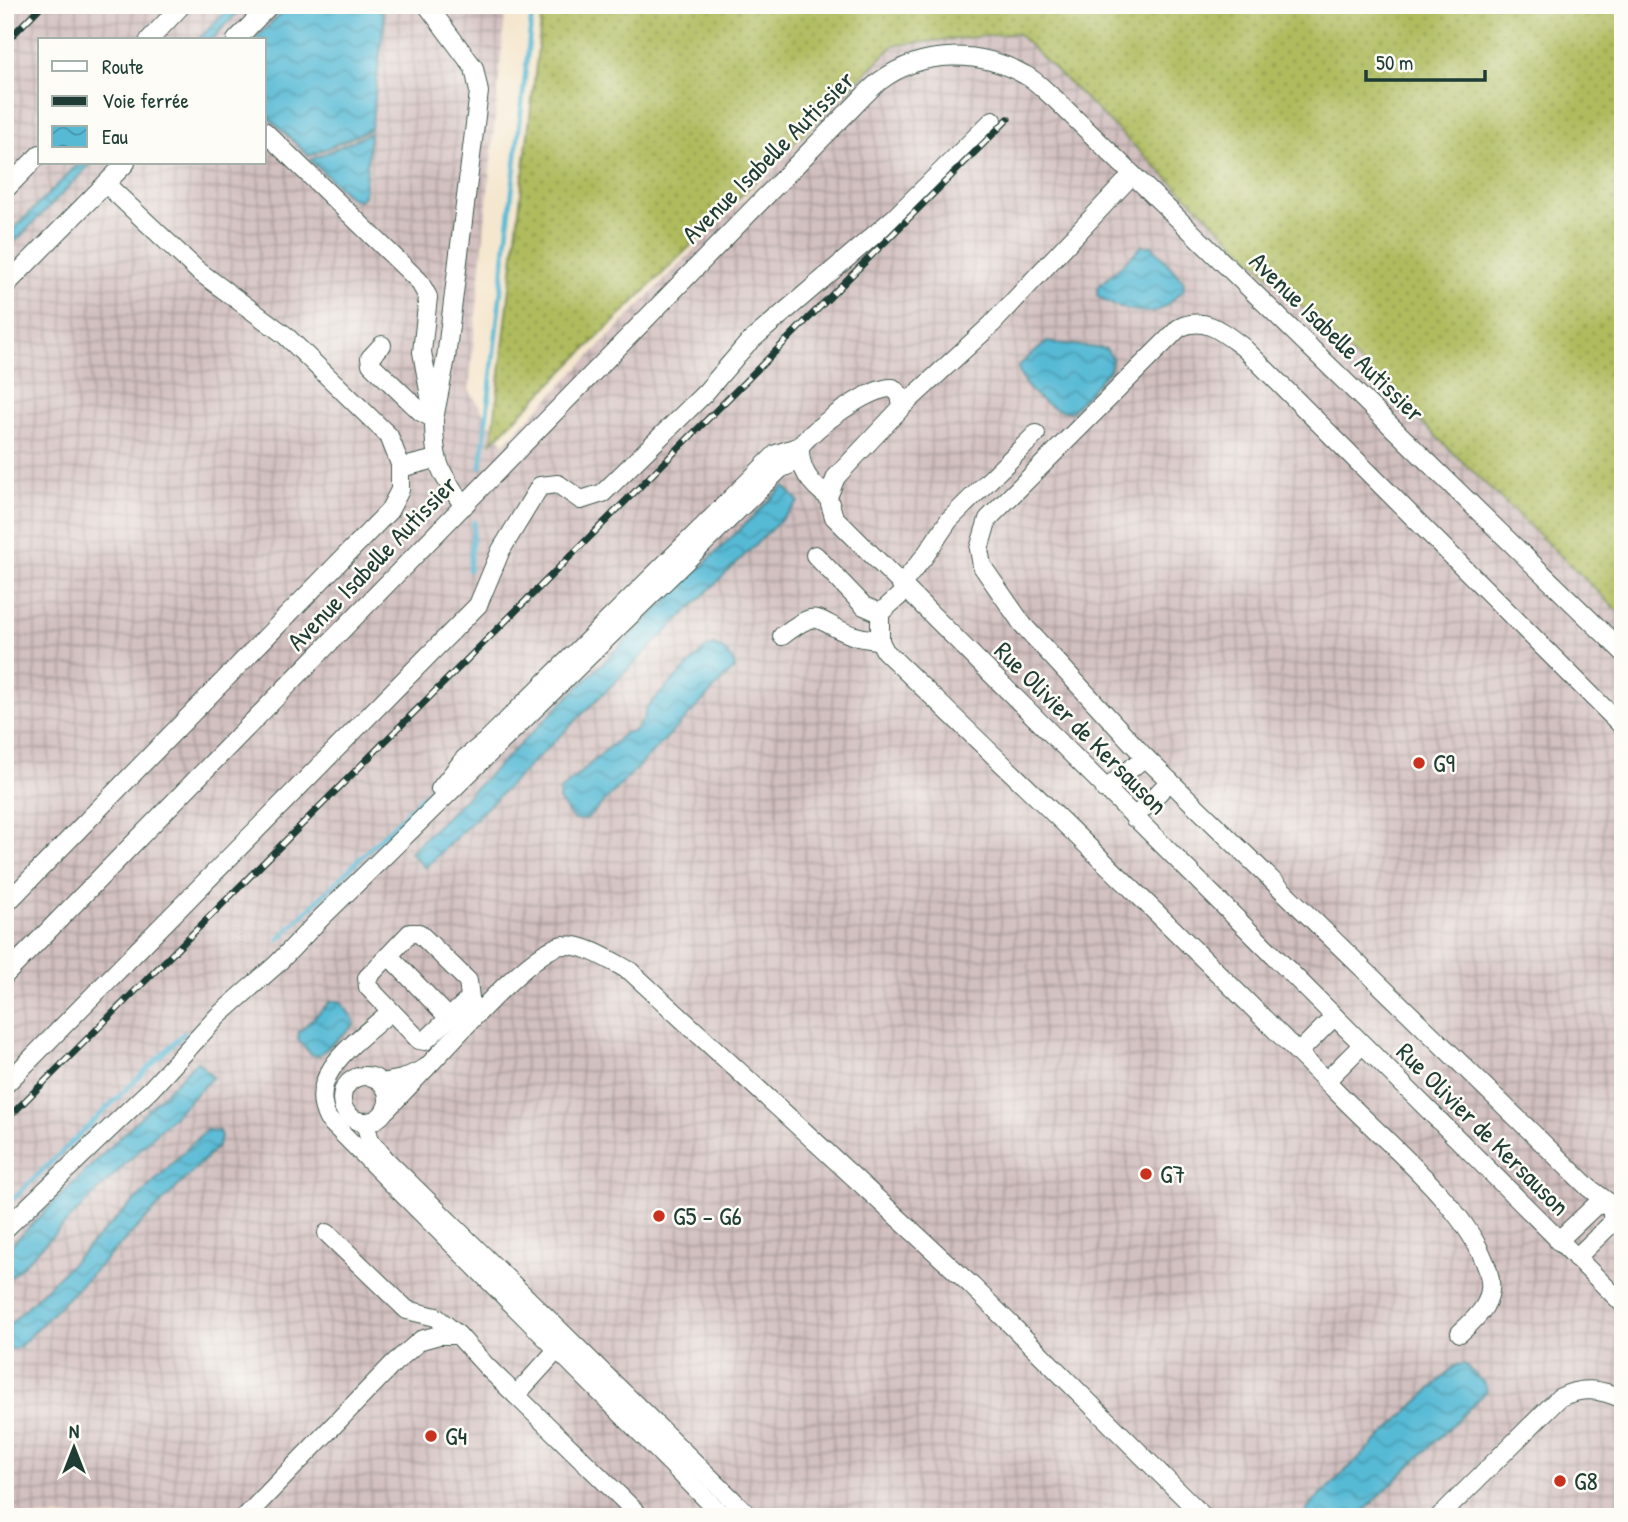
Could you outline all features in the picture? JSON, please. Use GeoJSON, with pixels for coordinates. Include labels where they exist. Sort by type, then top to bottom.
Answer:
{"type":"FeatureCollection","features":[{"type":"Feature","properties":{"kind":"street"},"geometry":{"type":"LineString","coordinates":[[151,38],[182,5]]}},
{"type":"Feature","properties":{"kind":"street"},"geometry":{"type":"LineString","coordinates":[[238,38],[270,5]]}},
{"type":"Feature","properties":{"kind":"street"},"geometry":{"type":"LineString","coordinates":[[427,5],[474,68],[480,92],[446,358],[434,419]]}},
{"type":"Feature","properties":{"kind":"street","name":"Avenue Isabelle Autissier"},"geometry":{"type":"LineString","coordinates":[[5,975],[845,115],[880,81],[925,59],[956,56],[986,59],[1026,75],[1055,99],[1623,652]]}},
{"type":"Feature","properties":{"kind":"street"},"geometry":{"type":"LineString","coordinates":[[5,1085],[478,605],[501,550],[540,486],[558,484],[582,500],[603,493],[705,394],[747,344],[895,218],[993,120]]}},
{"type":"Feature","properties":{"kind":"street"},"geometry":{"type":"LineString","coordinates":[[266,133],[419,281],[428,297],[422,352],[434,419],[436,459],[439,470],[464,506]]}},
{"type":"Feature","properties":{"kind":"street"},"geometry":{"type":"LineString","coordinates":[[5,190],[38,156]]}},
{"type":"Feature","properties":{"kind":"street"},"geometry":{"type":"LineString","coordinates":[[5,286],[125,164]]}},
{"type":"Feature","properties":{"kind":"street"},"geometry":{"type":"LineString","coordinates":[[800,453],[815,486],[828,497],[836,477],[902,407],[992,324],[1132,175]]}},
{"type":"Feature","properties":{"kind":"street"},"geometry":{"type":"LineString","coordinates":[[5,905],[390,511],[400,491],[400,468],[389,436],[285,335],[197,270],[106,184]]}},
{"type":"Feature","properties":{"kind":"street"},"geometry":{"type":"LineString","coordinates":[[1618,1208],[1579,1178],[1145,757],[1023,625],[1004,600],[982,566],[981,535],[988,519],[1179,328],[1198,323],[1210,324],[1244,348],[1623,727]]}},
{"type":"Feature","properties":{"kind":"street"},"geometry":{"type":"LineString","coordinates":[[382,345],[370,358],[371,364],[421,412],[434,419]]}},
{"type":"Feature","properties":{"kind":"street"},"geometry":{"type":"LineString","coordinates":[[800,453],[810,435],[873,391],[894,388],[900,395],[902,407]]}},
{"type":"Feature","properties":{"kind":"street"},"geometry":{"type":"LineString","coordinates":[[1037,433],[949,520],[903,587],[880,613],[880,641],[885,651],[1298,1053],[1459,1217],[1477,1245],[1489,1271],[1488,1304],[1460,1333]]}},
{"type":"Feature","properties":{"kind":"street"},"geometry":{"type":"LineString","coordinates":[[5,1229],[150,1089],[218,1016],[277,964],[368,875],[377,853],[448,781],[464,759],[485,742],[776,454],[800,453]]}},
{"type":"Feature","properties":{"kind":"street"},"geometry":{"type":"LineString","coordinates":[[400,468],[436,459]]}},
{"type":"Feature","properties":{"kind":"street","name":"Rue Olivier de Kersauson"},"geometry":{"type":"LineString","coordinates":[[828,497],[834,517],[1623,1304]]}},
{"type":"Feature","properties":{"kind":"street"},"geometry":{"type":"LineString","coordinates":[[815,555],[864,606],[880,613]]}},
{"type":"Feature","properties":{"kind":"street"},"geometry":{"type":"LineString","coordinates":[[782,636],[802,621],[813,618],[824,619],[851,635],[880,641]]}},
{"type":"Feature","properties":{"kind":"street"},"geometry":{"type":"LineString","coordinates":[[1105,790],[1145,757]]}},
{"type":"Feature","properties":{"kind":"street"},"geometry":{"type":"LineString","coordinates":[[1134,818],[1170,780]]}},
{"type":"Feature","properties":{"kind":"street"},"geometry":{"type":"LineString","coordinates":[[410,933],[419,933],[468,981],[470,998],[425,1041],[419,1040],[368,987],[368,978],[388,956],[410,933]]}},
{"type":"Feature","properties":{"kind":"street"},"geometry":{"type":"LineString","coordinates":[[387,1109],[388,1095],[382,1083],[370,1076],[357,1076],[346,1084],[341,1097],[343,1110],[352,1120],[365,1123],[378,1119],[517,974],[549,949],[566,945],[597,954],[630,971],[972,1286],[1205,1517]]}},
{"type":"Feature","properties":{"kind":"street"},"geometry":{"type":"LineString","coordinates":[[388,956],[450,1019]]}},
{"type":"Feature","properties":{"kind":"street"},"geometry":{"type":"LineString","coordinates":[[391,1011],[324,1078],[320,1095],[328,1119],[724,1517]]}},
{"type":"Feature","properties":{"kind":"street"},"geometry":{"type":"LineString","coordinates":[[1298,1053],[1334,1017]]}},
{"type":"Feature","properties":{"kind":"street"},"geometry":{"type":"LineString","coordinates":[[1326,1081],[1362,1045]]}},
{"type":"Feature","properties":{"kind":"street"},"geometry":{"type":"LineString","coordinates":[[382,1083],[402,1079],[426,1068]]}},
{"type":"Feature","properties":{"kind":"street"},"geometry":{"type":"LineString","coordinates":[[365,1123],[370,1140],[386,1160],[750,1517]]}},
{"type":"Feature","properties":{"kind":"street"},"geometry":{"type":"LineString","coordinates":[[1558,1241],[1595,1206],[1618,1208]]}},
{"type":"Feature","properties":{"kind":"street"},"geometry":{"type":"LineString","coordinates":[[1576,1258],[1612,1223],[1618,1208]]}},
{"type":"Feature","properties":{"kind":"street"},"geometry":{"type":"LineString","coordinates":[[327,1233],[407,1310],[436,1317],[458,1335],[641,1517]]}},
{"type":"Feature","properties":{"kind":"street"},"geometry":{"type":"LineString","coordinates":[[245,1517],[394,1363],[421,1340],[439,1335],[458,1335]]}},
{"type":"Feature","properties":{"kind":"street"},"geometry":{"type":"LineString","coordinates":[[516,1395],[557,1350]]}},
{"type":"Feature","properties":{"kind":"street"},"geometry":{"type":"LineString","coordinates":[[1439,1517],[1559,1398],[1586,1389],[1623,1399]]}},
{"type":"Feature","properties":{"kind":"shaded area"},"geometry":{"type":"Polygon","coordinates":[[[18,5],[506,5],[469,390],[504,444],[894,45],[1017,33],[1623,616],[1623,1517],[5,1517],[5,19],[18,5]]]}},
{"type":"Feature","properties":{"kind":"green space"},"geometry":{"type":"Polygon","coordinates":[[[543,5],[1623,5],[1623,616],[1017,33],[894,45],[492,442],[543,5]]]}},
{"type":"Feature","properties":{"kind":"water"},"geometry":{"type":"Polygon","coordinates":[[[232,5],[245,5],[213,38],[200,38],[232,5]]]}},
{"type":"Feature","properties":{"kind":"water"},"geometry":{"type":"Polygon","coordinates":[[[289,5],[381,5],[384,21],[371,129],[309,156],[266,115],[266,38],[256,38],[289,5]]]}},
{"type":"Feature","properties":{"kind":"water"},"geometry":{"type":"Polygon","coordinates":[[[370,133],[364,196],[359,200],[351,198],[310,160],[370,133]]]}},
{"type":"Feature","properties":{"kind":"water"},"geometry":{"type":"Polygon","coordinates":[[[78,164],[91,164],[5,252],[5,238],[78,164]]]}},
{"type":"Feature","properties":{"kind":"water"},"geometry":{"type":"Polygon","coordinates":[[[1142,246],[1152,246],[1184,282],[1183,291],[1161,309],[1146,312],[1118,306],[1097,295],[1098,287],[1142,246]]]}},
{"type":"Feature","properties":{"kind":"water"},"geometry":{"type":"Polygon","coordinates":[[[1047,342],[1106,349],[1112,358],[1110,369],[1072,411],[1055,408],[1038,398],[1020,374],[1018,366],[1047,342]]]}},
{"type":"Feature","properties":{"kind":"water"},"geometry":{"type":"Polygon","coordinates":[[[784,486],[799,502],[425,868],[410,852],[784,486]]]}},
{"type":"Feature","properties":{"kind":"water"},"geometry":{"type":"Polygon","coordinates":[[[713,645],[727,654],[735,668],[596,810],[585,820],[574,820],[559,800],[559,792],[626,732],[633,732],[644,719],[646,708],[705,649],[713,645]]]}},
{"type":"Feature","properties":{"kind":"water"},"geometry":{"type":"Polygon","coordinates":[[[331,1001],[340,1001],[354,1020],[354,1025],[318,1056],[311,1054],[298,1040],[299,1032],[331,1001]]]}},
{"type":"Feature","properties":{"kind":"water"},"geometry":{"type":"Polygon","coordinates":[[[197,1061],[213,1077],[5,1283],[5,1251],[197,1061]]]}},
{"type":"Feature","properties":{"kind":"water"},"geometry":{"type":"Polygon","coordinates":[[[206,1130],[219,1131],[221,1137],[217,1147],[18,1348],[10,1349],[5,1344],[5,1329],[206,1130]]]}},
{"type":"Feature","properties":{"kind":"water"},"geometry":{"type":"Polygon","coordinates":[[[1464,1364],[1485,1384],[1487,1391],[1358,1517],[1303,1517],[1311,1504],[1456,1365],[1464,1364]]]}},
{"type":"Feature","properties":{"kind":"waterway"},"geometry":{"type":"LineString","coordinates":[[481,467],[533,5]]}},
{"type":"Feature","properties":{"kind":"waterway"},"geometry":{"type":"LineString","coordinates":[[469,570],[474,522]]}},
{"type":"Feature","properties":{"kind":"waterway"},"geometry":{"type":"LineString","coordinates":[[278,940],[435,784]]}},
{"type":"Feature","properties":{"kind":"waterway"},"geometry":{"type":"LineString","coordinates":[[5,1207],[184,1033]]}},
{"type":"Feature","properties":{"kind":"railway"},"geometry":{"type":"LineString","coordinates":[[5,43],[42,5]]}},
{"type":"Feature","properties":{"kind":"railway"},"geometry":{"type":"LineString","coordinates":[[5,1121],[1008,119]]}},
{"type":"Feature","properties":{"kind":"place","name":"G9"},"geometry":{"type":"Point","coordinates":[1419,763]}},
{"type":"Feature","properties":{"kind":"place","name":"G7"},"geometry":{"type":"Point","coordinates":[1146,1174]}},
{"type":"Feature","properties":{"kind":"place","name":"G5 - G6"},"geometry":{"type":"Point","coordinates":[659,1216]}},
{"type":"Feature","properties":{"kind":"place","name":"G4"},"geometry":{"type":"Point","coordinates":[431,1436]}},
{"type":"Feature","properties":{"kind":"place","name":"G8"},"geometry":{"type":"Point","coordinates":[1560,1481]}}]}
